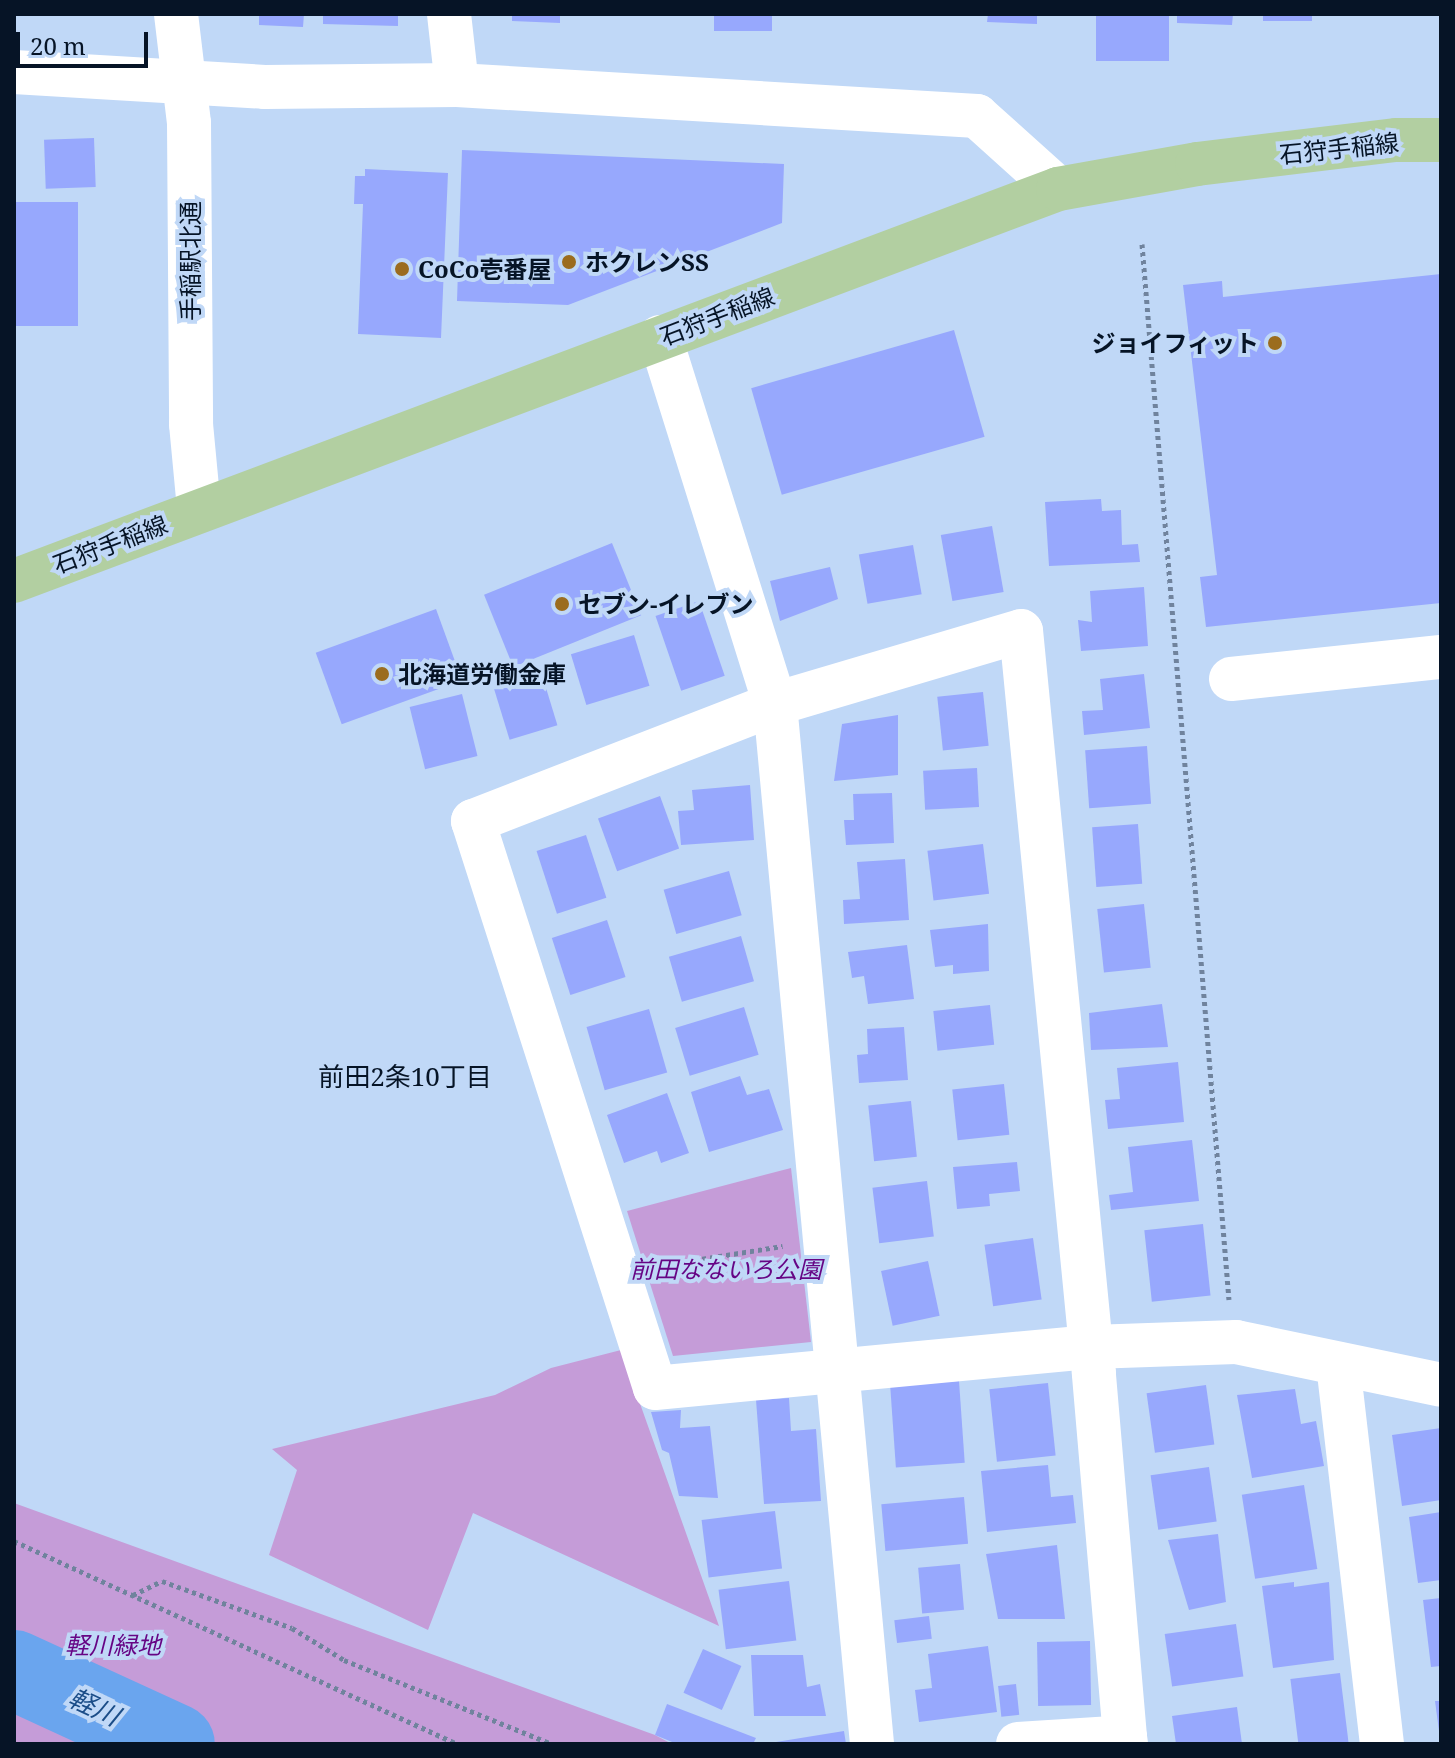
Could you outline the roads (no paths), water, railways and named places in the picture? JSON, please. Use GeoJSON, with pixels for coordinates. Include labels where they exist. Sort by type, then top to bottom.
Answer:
{"type":"FeatureCollection","features":[{"type":"Feature","properties":{"kind":"main road","name":"石狩手稲線"},"geometry":{"type":"LineString","coordinates":[[14,581],[1058,189],[1197,164],[1396,140],[1441,140]]}},
{"type":"Feature","properties":{"kind":"street","name":"手稲駅北通"},"geometry":{"type":"LineString","coordinates":[[176,14],[181,81],[189,123],[191,424],[199,509]]}},
{"type":"Feature","properties":{"kind":"street"},"geometry":{"type":"LineString","coordinates":[[449,14],[457,85]]}},
{"type":"Feature","properties":{"kind":"street"},"geometry":{"type":"LineString","coordinates":[[14,72],[265,87],[457,85],[977,116],[1058,189]]}},
{"type":"Feature","properties":{"kind":"street"},"geometry":{"type":"LineString","coordinates":[[660,337],[775,704],[872,1744]]}},
{"type":"Feature","properties":{"kind":"street"},"geometry":{"type":"LineString","coordinates":[[1018,1744],[1125,1740],[1091,1347],[1021,631],[775,704],[473,821],[655,1388],[1091,1347],[1236,1342],[1441,1385]]}},
{"type":"Feature","properties":{"kind":"street"},"geometry":{"type":"LineString","coordinates":[[1231,679],[1441,657]]}},
{"type":"Feature","properties":{"kind":"street"},"geometry":{"type":"LineString","coordinates":[[1338,1364],[1382,1744]]}},
{"type":"Feature","properties":{"kind":"waterway","name":"軽川"},"geometry":{"type":"LineString","coordinates":[[14,1670],[175,1744]]}},
{"type":"Feature","properties":{"kind":"place","name":"ホクレンSS"},"geometry":{"type":"Point","coordinates":[569,262]}},
{"type":"Feature","properties":{"kind":"place","name":"CoCo壱番屋"},"geometry":{"type":"Point","coordinates":[402,269]}},
{"type":"Feature","properties":{"kind":"place","name":"ジョイフィット"},"geometry":{"type":"Point","coordinates":[1275,343]}},
{"type":"Feature","properties":{"kind":"place","name":"セブン-イレブン"},"geometry":{"type":"Point","coordinates":[562,604]}},
{"type":"Feature","properties":{"kind":"place","name":"北海道労働金庫"},"geometry":{"type":"Point","coordinates":[382,674]}},
{"type":"Feature","properties":{"kind":"district","name":"前田2条10丁目"},"geometry":{"type":"Point","coordinates":[405,1077]}},
{"type":"Feature","properties":{"kind":"park label","name":"前田なないろ公園"},"geometry":{"type":"Point","coordinates":[726,1269]}},
{"type":"Feature","properties":{"kind":"park label","name":"軽川緑地"},"geometry":{"type":"Point","coordinates":[113,1645]}}]}
